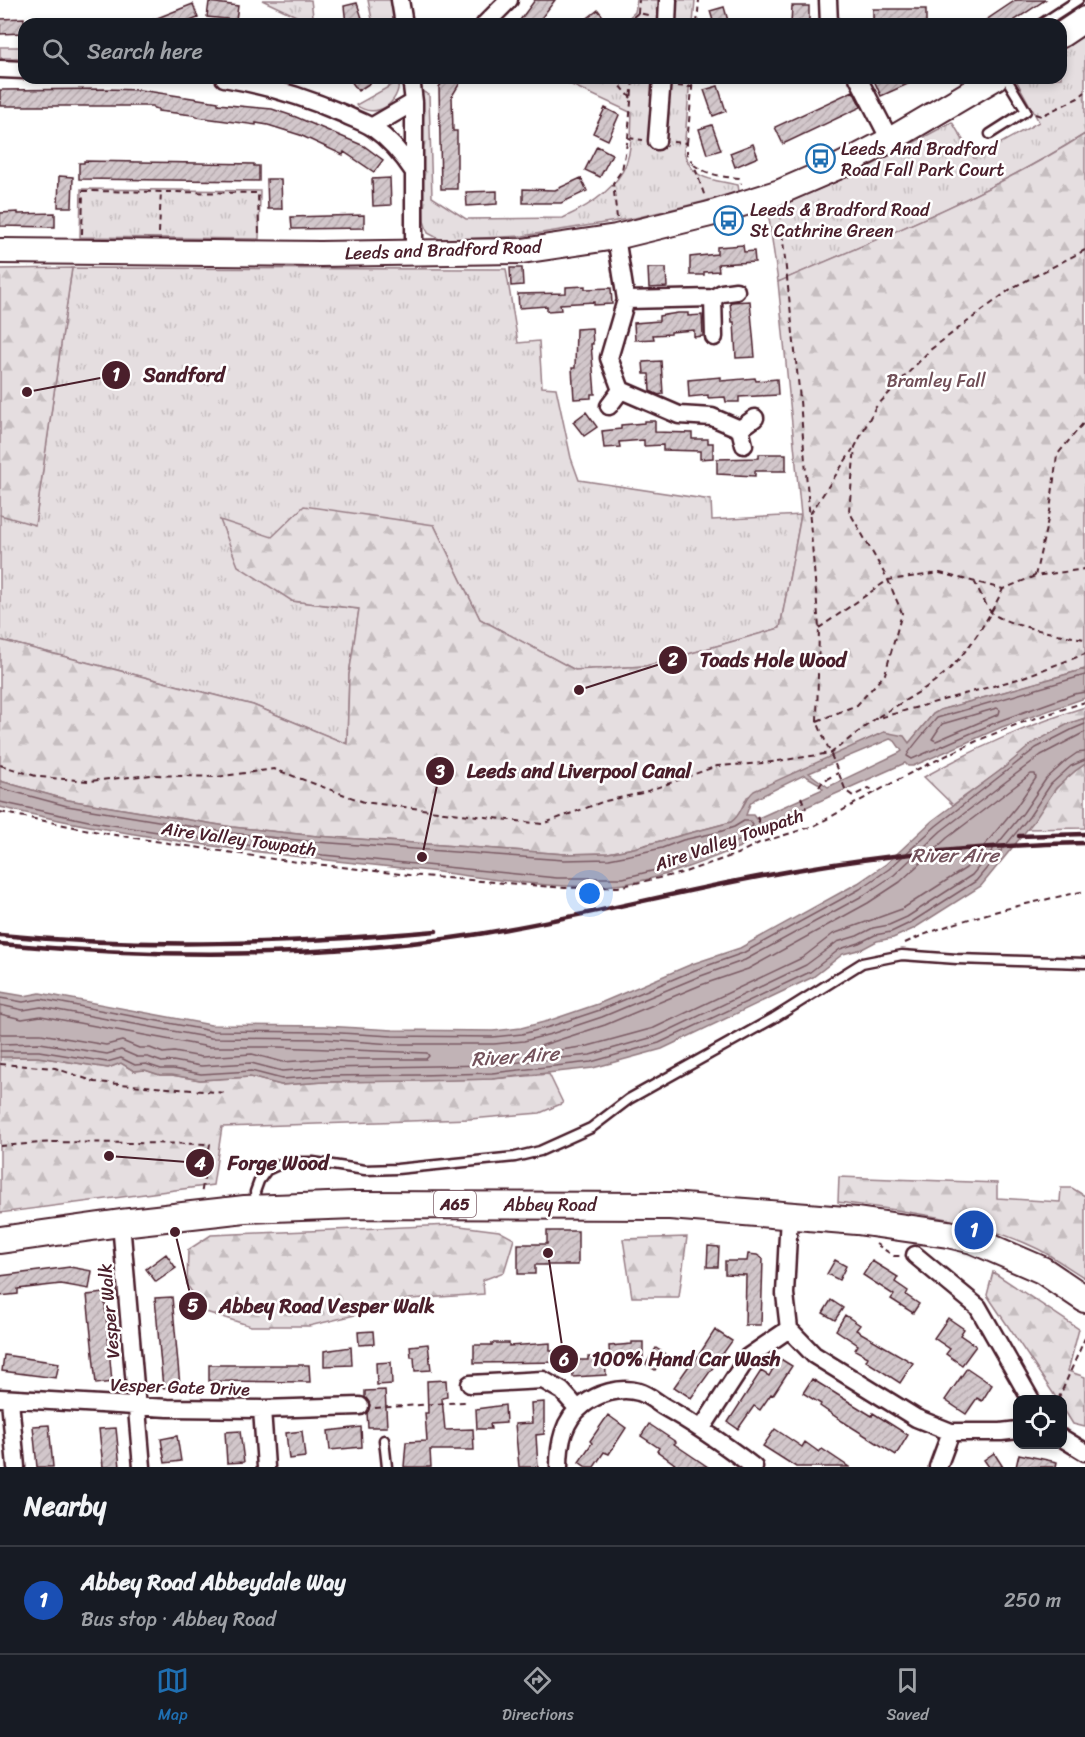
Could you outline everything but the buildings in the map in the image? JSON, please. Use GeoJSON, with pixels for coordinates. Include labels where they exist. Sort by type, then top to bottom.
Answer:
{"type":"FeatureCollection","features":[{"type":"Feature","properties":{"kind":"main road"},"geometry":{"type":"LineString","coordinates":[[1067,31],[1085,19]]}},
{"type":"Feature","properties":{"kind":"main road","name":"Leeds and Bradford Road"},"geometry":{"type":"LineString","coordinates":[[0,251],[259,254],[522,251],[618,236],[747,204],[780,192],[840,166],[890,140],[985,84]]}},
{"type":"Feature","properties":{"kind":"main road","name":"Abbey Road"},"geometry":{"type":"LineString","coordinates":[[0,1240],[121,1223],[256,1209],[366,1204],[670,1206],[872,1222],[948,1234],[973,1240],[1042,1270],[1085,1299]]}},
{"type":"Feature","properties":{"kind":"street"},"geometry":{"type":"LineString","coordinates":[[400,0],[403,18]]}},
{"type":"Feature","properties":{"kind":"street"},"geometry":{"type":"LineString","coordinates":[[491,18],[509,0]]}},
{"type":"Feature","properties":{"kind":"street"},"geometry":{"type":"LineString","coordinates":[[667,18],[669,0]]}},
{"type":"Feature","properties":{"kind":"street"},"geometry":{"type":"LineString","coordinates":[[828,0],[829,18]]}},
{"type":"Feature","properties":{"kind":"street"},"geometry":{"type":"LineString","coordinates":[[0,69],[18,70]]}},
{"type":"Feature","properties":{"kind":"street"},"geometry":{"type":"LineString","coordinates":[[253,84],[327,106],[371,127],[402,154],[414,172]]}},
{"type":"Feature","properties":{"kind":"street"},"geometry":{"type":"LineString","coordinates":[[412,84],[414,102],[414,252]]}},
{"type":"Feature","properties":{"kind":"street"},"geometry":{"type":"LineString","coordinates":[[657,141],[662,84]]}},
{"type":"Feature","properties":{"kind":"street"},"geometry":{"type":"LineString","coordinates":[[861,84],[890,140]]}},
{"type":"Feature","properties":{"kind":"street"},"geometry":{"type":"LineString","coordinates":[[371,127],[414,102]]}},
{"type":"Feature","properties":{"kind":"street"},"geometry":{"type":"LineString","coordinates":[[618,236],[626,300],[609,358],[621,390],[679,415],[712,417],[742,437],[755,418]]}},
{"type":"Feature","properties":{"kind":"street"},"geometry":{"type":"LineString","coordinates":[[626,300],[713,298],[722,293],[736,291]]}},
{"type":"Feature","properties":{"kind":"street"},"geometry":{"type":"LineString","coordinates":[[713,298],[714,337]]}},
{"type":"Feature","properties":{"kind":"street"},"geometry":{"type":"LineString","coordinates":[[609,406],[621,390]]}},
{"type":"Feature","properties":{"kind":"street"},"geometry":{"type":"LineString","coordinates":[[789,1215],[785,1294],[789,1329],[814,1355],[916,1418],[951,1432],[1013,1430]]}},
{"type":"Feature","properties":{"kind":"street","name":"Vesper Walk"},"geometry":{"type":"LineString","coordinates":[[121,1223],[142,1467]]}},
{"type":"Feature","properties":{"kind":"street"},"geometry":{"type":"LineString","coordinates":[[915,1255],[978,1307],[1028,1395]]}},
{"type":"Feature","properties":{"kind":"street"},"geometry":{"type":"LineString","coordinates":[[702,1428],[748,1357],[789,1329]]}},
{"type":"Feature","properties":{"kind":"street"},"geometry":{"type":"LineString","coordinates":[[470,1384],[543,1380],[562,1391],[578,1409]]}},
{"type":"Feature","properties":{"kind":"street"},"geometry":{"type":"LineString","coordinates":[[559,1467],[559,1449],[563,1431],[578,1409],[593,1397],[615,1391],[639,1392],[702,1428],[754,1467]]}},
{"type":"Feature","properties":{"kind":"street"},"geometry":{"type":"LineString","coordinates":[[5,1399],[16,1467]]}},
{"type":"Feature","properties":{"kind":"street","name":"Vesper Gate Drive"},"geometry":{"type":"LineString","coordinates":[[5,1399],[136,1407],[262,1410],[360,1406]]}},
{"type":"Feature","properties":{"kind":"street"},"geometry":{"type":"LineString","coordinates":[[262,1410],[267,1467]]}},
{"type":"Feature","properties":{"kind":"street"},"geometry":{"type":"LineString","coordinates":[[938,1467],[951,1432]]}},
{"type":"Feature","properties":{"kind":"street"},"geometry":{"type":"LineString","coordinates":[[1067,1441],[1085,1452]]}},
{"type":"Feature","properties":{"kind":"lane"},"geometry":{"type":"LineString","coordinates":[[1050,18],[1078,0]]}},
{"type":"Feature","properties":{"kind":"lane"},"geometry":{"type":"LineString","coordinates":[[990,134],[1026,111],[1010,84]]}},
{"type":"Feature","properties":{"kind":"lane"},"geometry":{"type":"LineString","coordinates":[[256,1209],[255,1192],[259,1181],[267,1170],[278,1165],[313,1162],[365,1170],[397,1169],[515,1157],[540,1151],[591,1128],[629,1099],[774,1018],[862,963],[902,955],[1085,963]]}},
{"type":"Feature","properties":{"kind":"lane"},"geometry":{"type":"LineString","coordinates":[[384,1440],[387,1467]]}},
{"type":"Feature","properties":{"kind":"path"},"geometry":{"type":"LineString","coordinates":[[638,18],[639,0]]}},
{"type":"Feature","properties":{"kind":"path"},"geometry":{"type":"LineString","coordinates":[[698,18],[699,0]]}},
{"type":"Feature","properties":{"kind":"path"},"geometry":{"type":"LineString","coordinates":[[638,13],[656,18]]}},
{"type":"Feature","properties":{"kind":"path"},"geometry":{"type":"LineString","coordinates":[[632,18],[638,13]]}},
{"type":"Feature","properties":{"kind":"path"},"geometry":{"type":"LineString","coordinates":[[619,84],[631,98]]}},
{"type":"Feature","properties":{"kind":"path"},"geometry":{"type":"LineString","coordinates":[[618,236],[613,183],[622,170],[628,138],[632,84]]}},
{"type":"Feature","properties":{"kind":"path"},"geometry":{"type":"LineString","coordinates":[[692,84],[687,154],[694,165],[710,214]]}},
{"type":"Feature","properties":{"kind":"path"},"geometry":{"type":"LineString","coordinates":[[1026,111],[1041,116],[1078,98],[1085,92]]}},
{"type":"Feature","properties":{"kind":"path"},"geometry":{"type":"LineString","coordinates":[[628,138],[687,143]]}},
{"type":"Feature","properties":{"kind":"path"},"geometry":{"type":"LineString","coordinates":[[694,165],[705,172],[721,177],[739,178],[747,204]]}},
{"type":"Feature","properties":{"kind":"path"},"geometry":{"type":"LineString","coordinates":[[82,252],[83,191],[161,191],[258,194],[259,254]]}},
{"type":"Feature","properties":{"kind":"path"},"geometry":{"type":"LineString","coordinates":[[159,253],[161,191]]}},
{"type":"Feature","properties":{"kind":"path"},"geometry":{"type":"LineString","coordinates":[[780,192],[819,628],[817,721],[846,791],[854,796],[869,788],[876,792]]}},
{"type":"Feature","properties":{"kind":"path"},"geometry":{"type":"LineString","coordinates":[[810,514],[855,447],[875,408],[930,350],[1012,288],[1085,250]]}},
{"type":"Feature","properties":{"kind":"path"},"geometry":{"type":"LineString","coordinates":[[1035,576],[1050,511],[1057,455],[1085,421]]}},
{"type":"Feature","properties":{"kind":"path"},"geometry":{"type":"LineString","coordinates":[[817,721],[857,705],[885,674],[902,613],[888,580],[849,512],[855,447]]}},
{"type":"Feature","properties":{"kind":"path"},"geometry":{"type":"LineString","coordinates":[[819,628],[888,580],[940,573],[1003,589],[1035,576],[1085,569]]}},
{"type":"Feature","properties":{"kind":"path"},"geometry":{"type":"LineString","coordinates":[[974,581],[991,613],[1031,628],[1085,639]]}},
{"type":"Feature","properties":{"kind":"path"},"geometry":{"type":"LineString","coordinates":[[0,765],[39,777],[89,781],[153,776],[216,777],[274,769],[364,802],[542,824],[605,801],[642,793],[717,766],[765,763],[831,753],[874,719],[928,685],[957,662],[991,613],[1003,589]]}},
{"type":"Feature","properties":{"kind":"path"},"geometry":{"type":"LineString","coordinates":[[874,719],[1018,678],[1085,654]]}},
{"type":"Feature","properties":{"kind":"path","name":"Aire Valley Towpath"},"geometry":{"type":"LineString","coordinates":[[0,812],[109,834],[273,859],[420,876],[565,888],[618,887],[682,873],[713,863],[759,843],[814,826],[916,770],[979,740],[1018,724],[1085,702]]}},
{"type":"Feature","properties":{"kind":"path"},"geometry":{"type":"LineString","coordinates":[[819,787],[823,781],[838,773]]}},
{"type":"Feature","properties":{"kind":"path"},"geometry":{"type":"LineString","coordinates":[[801,797],[806,809]]}},
{"type":"Feature","properties":{"kind":"path"},"geometry":{"type":"LineString","coordinates":[[757,817],[762,829]]}},
{"type":"Feature","properties":{"kind":"path"},"geometry":{"type":"LineString","coordinates":[[903,944],[967,921],[1085,891]]}},
{"type":"Feature","properties":{"kind":"path"},"geometry":{"type":"LineString","coordinates":[[0,1064],[55,1068],[95,1082],[228,1093]]}},
{"type":"Feature","properties":{"kind":"path"},"geometry":{"type":"LineString","coordinates":[[0,1146],[53,1142],[210,1144],[197,1214]]}},
{"type":"Feature","properties":{"kind":"path"},"geometry":{"type":"LineString","coordinates":[[1060,1395],[1085,1338]]}},
{"type":"Feature","properties":{"kind":"path"},"geometry":{"type":"LineString","coordinates":[[360,1406],[378,1408],[464,1402],[470,1384]]}},
{"type":"Feature","properties":{"kind":"green space"},"geometry":{"type":"Polygon","coordinates":[[[262,0],[311,0],[313,18],[300,18],[262,0]]]}},
{"type":"Feature","properties":{"kind":"green space"},"geometry":{"type":"Polygon","coordinates":[[[368,0],[392,0],[396,18],[372,18],[368,0]]]}},
{"type":"Feature","properties":{"kind":"green space"},"geometry":{"type":"Polygon","coordinates":[[[637,0],[663,0],[662,18],[628,18],[635,12],[637,0]]]}},
{"type":"Feature","properties":{"kind":"green space"},"geometry":{"type":"Polygon","coordinates":[[[673,0],[695,0],[694,18],[672,18],[673,0]]]}},
{"type":"Feature","properties":{"kind":"green space"},"geometry":{"type":"Polygon","coordinates":[[[1085,35],[1085,134],[973,196],[778,282],[768,211],[859,172],[952,122],[974,158],[1039,122],[1018,84],[1067,84],[1067,47],[1085,35]]]}},
{"type":"Feature","properties":{"kind":"green space"},"geometry":{"type":"Polygon","coordinates":[[[0,47],[18,47],[18,58],[0,58],[0,47]]]}},
{"type":"Feature","properties":{"kind":"green space"},"geometry":{"type":"Polygon","coordinates":[[[394,84],[399,84],[395,97],[385,107],[371,111],[356,105],[394,84]]]}},
{"type":"Feature","properties":{"kind":"green space"},"geometry":{"type":"Polygon","coordinates":[[[570,84],[657,84],[652,146],[664,146],[669,84],[690,84],[684,152],[688,161],[697,174],[711,180],[738,185],[739,191],[635,218],[523,236],[441,240],[428,233],[424,221],[420,90],[429,95],[432,197],[466,219],[563,218],[582,209],[608,190],[626,164],[631,139],[632,113],[570,84]]]}},
{"type":"Feature","properties":{"kind":"green space","name":"Bramley Fall"},"geometry":{"type":"Polygon","coordinates":[[[1085,134],[1085,669],[940,710],[933,714],[909,743],[884,732],[747,797],[737,818],[731,822],[608,853],[565,854],[317,836],[232,827],[68,800],[0,781],[0,640],[253,705],[347,744],[349,675],[359,609],[292,601],[238,566],[220,520],[272,537],[304,506],[434,525],[480,619],[575,670],[646,666],[780,628],[801,515],[778,282],[973,196],[1085,134]]]}},
{"type":"Feature","properties":{"kind":"green space"},"geometry":{"type":"Polygon","coordinates":[[[81,189],[260,191],[259,239],[80,237],[81,189]]]}},
{"type":"Feature","properties":{"kind":"green space"},"geometry":{"type":"Polygon","coordinates":[[[72,268],[506,269],[518,343],[539,341],[542,387],[556,388],[571,458],[579,480],[711,500],[712,520],[801,515],[780,628],[646,666],[575,670],[480,619],[434,525],[292,601],[359,609],[349,675],[347,744],[253,705],[0,640],[0,515],[35,524],[72,268]]]}},
{"type":"Feature","properties":{"kind":"green space"},"geometry":{"type":"Polygon","coordinates":[[[72,268],[35,525],[0,515],[0,269],[72,268]]]}},
{"type":"Feature","properties":{"kind":"green space"},"geometry":{"type":"Polygon","coordinates":[[[1085,707],[1085,718],[1043,739],[953,805],[924,777],[1003,738],[1085,707]]]}},
{"type":"Feature","properties":{"kind":"green space"},"geometry":{"type":"Polygon","coordinates":[[[1085,764],[1085,828],[1026,829],[1059,785],[1085,764]]]}},
{"type":"Feature","properties":{"kind":"green space"},"geometry":{"type":"Polygon","coordinates":[[[0,1057],[38,1057],[108,1068],[121,1063],[134,1071],[145,1070],[160,1075],[200,1080],[250,1077],[281,1085],[492,1079],[549,1074],[563,1103],[540,1113],[470,1119],[222,1127],[213,1185],[0,1213],[0,1057]]]}},
{"type":"Feature","properties":{"kind":"green space"},"geometry":{"type":"Polygon","coordinates":[[[839,1177],[997,1183],[997,1198],[1060,1202],[1061,1188],[1072,1188],[1085,1196],[1085,1278],[1038,1249],[990,1230],[940,1218],[838,1202],[839,1177]]]}},
{"type":"Feature","properties":{"kind":"green space"},"geometry":{"type":"Polygon","coordinates":[[[452,1225],[499,1231],[514,1239],[504,1272],[483,1280],[484,1294],[410,1299],[309,1326],[251,1326],[206,1312],[187,1285],[188,1250],[211,1235],[452,1225]]]}},
{"type":"Feature","properties":{"kind":"green space"},"geometry":{"type":"Polygon","coordinates":[[[687,1237],[679,1297],[632,1297],[623,1239],[687,1237]]]}},
{"type":"Feature","properties":{"kind":"green space"},"geometry":{"type":"Polygon","coordinates":[[[993,1272],[1079,1329],[1068,1371],[1085,1377],[1085,1427],[1073,1424],[1067,1414],[1067,1395],[1054,1395],[987,1295],[993,1272]]]}},
{"type":"Feature","properties":{"kind":"water"},"geometry":{"type":"Polygon","coordinates":[[[1085,669],[1085,698],[1002,727],[913,766],[905,763],[759,828],[749,841],[740,847],[668,874],[624,884],[577,886],[527,883],[268,853],[106,829],[0,807],[0,781],[68,800],[232,827],[317,836],[565,854],[608,853],[731,822],[754,791],[884,732],[904,736],[909,743],[933,714],[940,710],[1085,669]],[[890,739],[809,773],[828,787],[902,751],[895,741],[890,739]],[[804,775],[755,799],[750,804],[746,815],[753,815],[756,819],[823,789],[818,783],[804,775]]]}},
{"type":"Feature","properties":{"kind":"water","name":"River Aire"},"geometry":{"type":"Polygon","coordinates":[[[1085,718],[1085,764],[1056,788],[1034,821],[981,886],[913,929],[843,954],[813,977],[662,1049],[593,1068],[492,1079],[281,1085],[250,1077],[200,1080],[160,1075],[145,1070],[134,1071],[121,1063],[108,1068],[38,1057],[0,1057],[0,992],[24,996],[40,993],[211,1025],[493,1031],[521,1028],[548,1021],[598,1004],[692,964],[740,948],[858,883],[886,864],[932,821],[1005,767],[1033,743],[1070,723],[1085,718]]]}},
{"type":"Feature","properties":{"kind":"railway"},"geometry":{"type":"LineString","coordinates":[[1019,836],[1085,834]]}},
{"type":"Feature","properties":{"kind":"railway"},"geometry":{"type":"LineString","coordinates":[[0,944],[118,952],[236,954],[413,943],[509,929],[726,883],[843,863],[963,849],[1085,843]]}},
{"type":"Feature","properties":{"kind":"railway"},"geometry":{"type":"LineString","coordinates":[[0,935],[109,942],[218,943],[273,942],[436,931]]}},
{"type":"Feature","properties":{"kind":"place","name":"Leeds And Bradford Road Fall Park Court"},"geometry":{"type":"Point","coordinates":[820,159]}},
{"type":"Feature","properties":{"kind":"place","name":"Leeds & Bradford Road St Cathrine Green"},"geometry":{"type":"Point","coordinates":[729,220]}},
{"type":"Feature","properties":{"kind":"place","name":"Sandford"},"geometry":{"type":"Point","coordinates":[27,392]}},
{"type":"Feature","properties":{"kind":"place","name":"Toads Hole Wood"},"geometry":{"type":"Point","coordinates":[579,690]}},
{"type":"Feature","properties":{"kind":"place","name":"Leeds and Liverpool Canal"},"geometry":{"type":"Point","coordinates":[422,857]}},
{"type":"Feature","properties":{"kind":"place","name":"Forge Wood"},"geometry":{"type":"Point","coordinates":[109,1156]}},
{"type":"Feature","properties":{"kind":"place","name":"Abbey Road Abbeydale Way"},"geometry":{"type":"Point","coordinates":[974,1230]}},
{"type":"Feature","properties":{"kind":"place","name":"Abbey Road Vesper Walk"},"geometry":{"type":"Point","coordinates":[175,1232]}},
{"type":"Feature","properties":{"kind":"place","name":"100% Hand Car Wash"},"geometry":{"type":"Point","coordinates":[548,1253]}}]}
